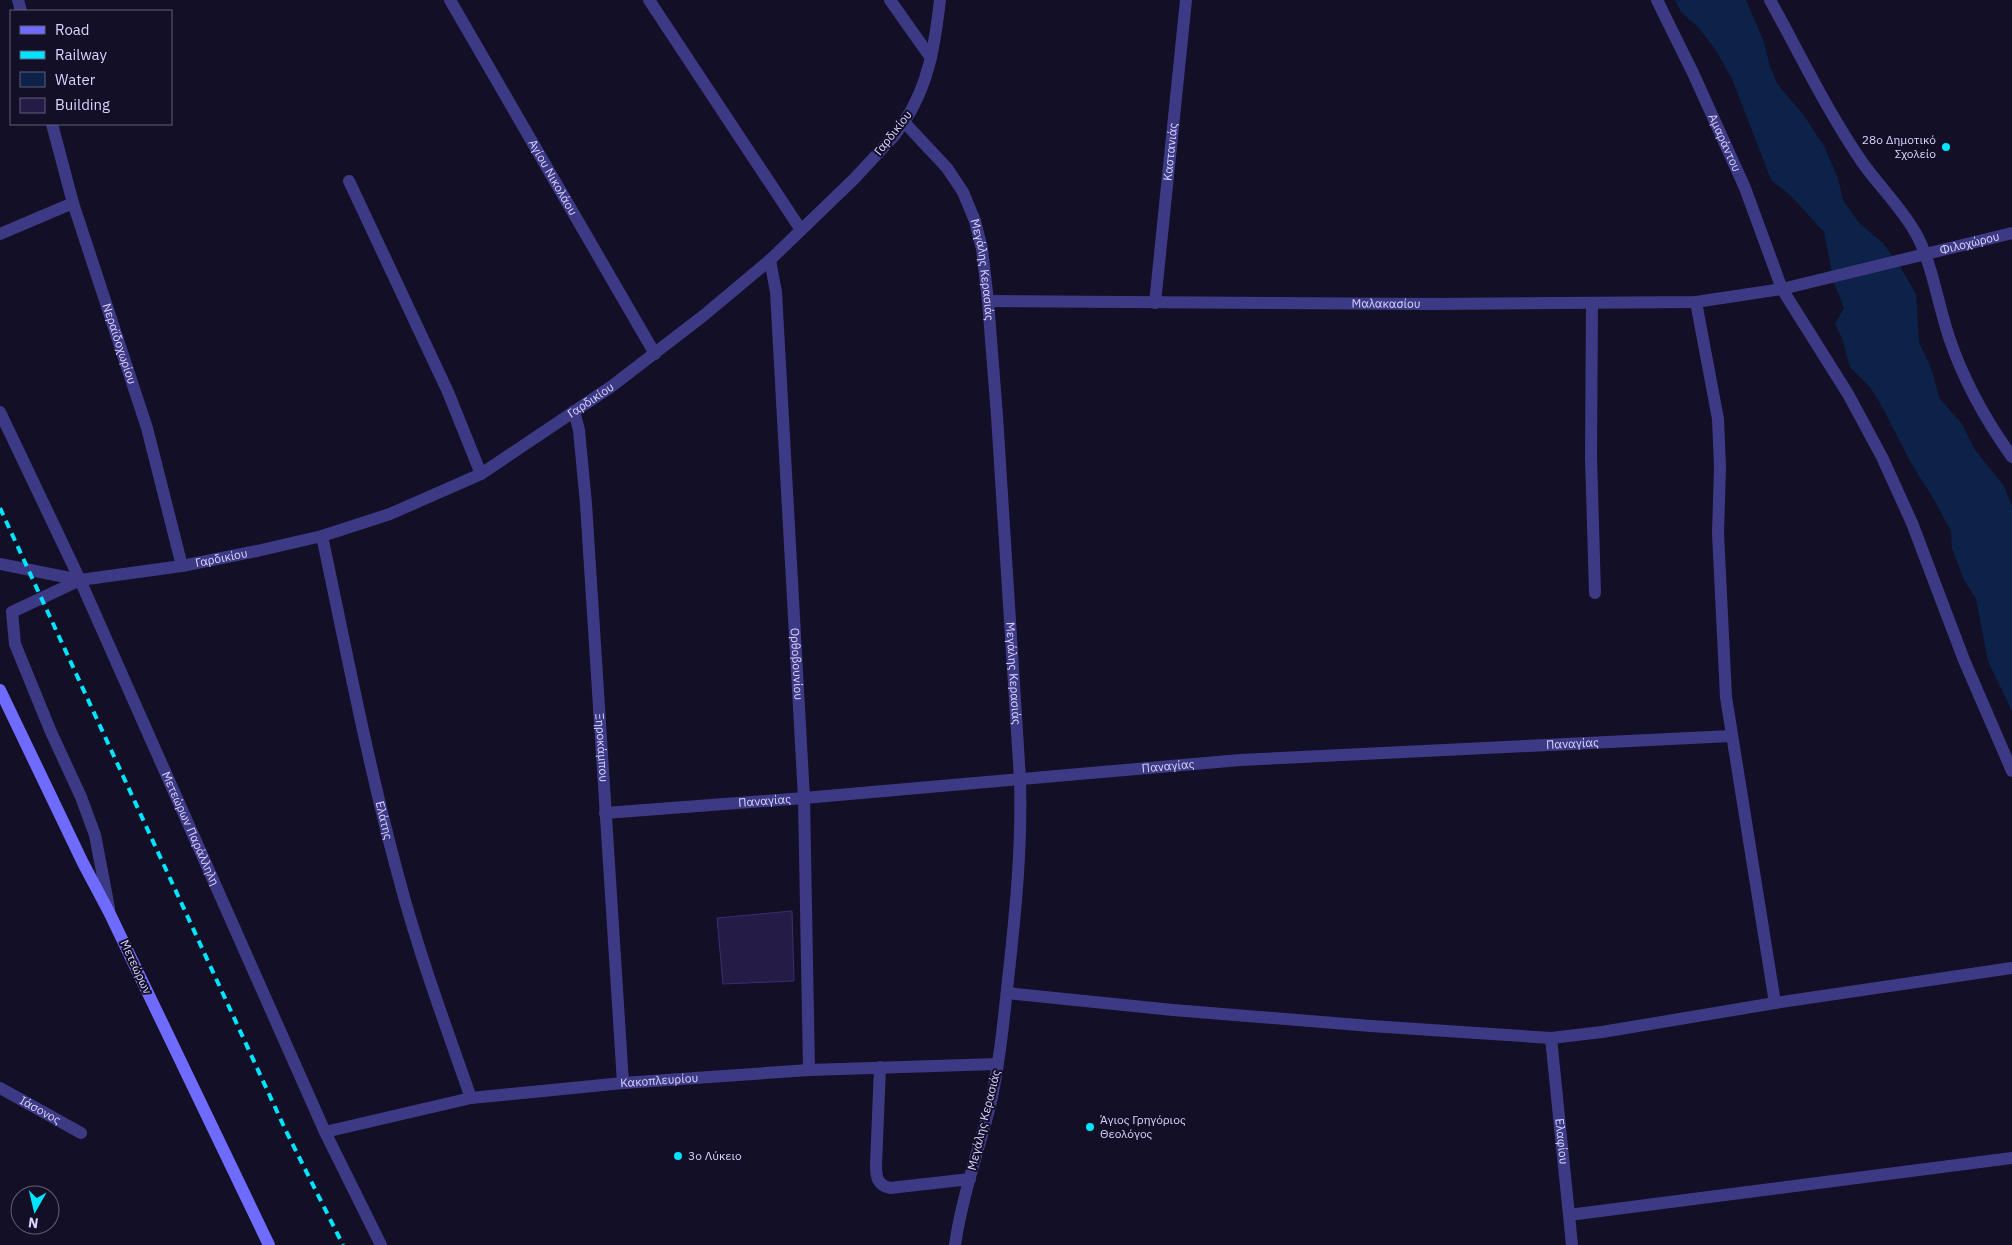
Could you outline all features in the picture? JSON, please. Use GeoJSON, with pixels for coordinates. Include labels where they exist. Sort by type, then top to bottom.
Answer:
{"type":"FeatureCollection","features":[{"type":"Feature","properties":{"kind":"main road","name":"Μετεώρων"},"geometry":{"type":"LineString","coordinates":[[0,690],[83,863],[110,912],[269,1245]]}},
{"type":"Feature","properties":{"kind":"street","name":"Αγίου Νικολάου"},"geometry":{"type":"LineString","coordinates":[[450,0],[655,354]]}},
{"type":"Feature","properties":{"kind":"street"},"geometry":{"type":"LineString","coordinates":[[649,0],[801,230]]}},
{"type":"Feature","properties":{"kind":"street"},"geometry":{"type":"LineString","coordinates":[[890,0],[931,58]]}},
{"type":"Feature","properties":{"kind":"street","name":"Γαρδικίου"},"geometry":{"type":"LineString","coordinates":[[80,580],[182,566],[322,536],[390,514],[481,474],[655,354],[770,260],[861,172],[894,136],[920,94],[931,58],[940,0]]}},
{"type":"Feature","properties":{"kind":"street","name":"Καστανιάς"},"geometry":{"type":"LineString","coordinates":[[1155,303],[1186,0]]}},
{"type":"Feature","properties":{"kind":"street","name":"Αμαράντου"},"geometry":{"type":"LineString","coordinates":[[1657,0],[1693,73],[1745,188],[1782,289],[1848,394],[1882,457],[1912,523],[1964,660],[2012,772]]}},
{"type":"Feature","properties":{"kind":"street"},"geometry":{"type":"LineString","coordinates":[[1770,0],[1831,113],[1863,163],[1915,232],[1925,254],[1954,351],[1972,393],[2000,441],[2012,457]]}},
{"type":"Feature","properties":{"kind":"street","name":"Μεγάλης Κερασιάς"},"geometry":{"type":"LineString","coordinates":[[904,122],[947,168],[964,192],[973,213],[979,235],[988,301],[1020,779],[1020,868],[998,1064],[990,1106],[970,1178],[955,1245]]}},
{"type":"Feature","properties":{"kind":"street","name":"Νεραϊδοχωρίου"},"geometry":{"type":"LineString","coordinates":[[52,125],[73,203],[147,428],[182,566]]}},
{"type":"Feature","properties":{"kind":"street"},"geometry":{"type":"LineString","coordinates":[[348,181],[448,392],[481,474]]}},
{"type":"Feature","properties":{"kind":"street"},"geometry":{"type":"LineString","coordinates":[[0,234],[73,203]]}},
{"type":"Feature","properties":{"kind":"street","name":"Φιλοχώρου"},"geometry":{"type":"LineString","coordinates":[[1782,289],[2012,233]]}},
{"type":"Feature","properties":{"kind":"street","name":"Ορθοβουνίου"},"geometry":{"type":"LineString","coordinates":[[770,260],[776,292],[804,798],[809,1070]]}},
{"type":"Feature","properties":{"kind":"street","name":"Μαλακασίου"},"geometry":{"type":"LineString","coordinates":[[988,301],[1434,304],[1696,302],[1782,289]]}},
{"type":"Feature","properties":{"kind":"street"},"geometry":{"type":"LineString","coordinates":[[1696,302],[1718,419],[1720,594],[1726,697],[1775,1003]]}},
{"type":"Feature","properties":{"kind":"street"},"geometry":{"type":"LineString","coordinates":[[1592,303],[1591,457],[1595,593]]}},
{"type":"Feature","properties":{"kind":"street","name":"Ξηροκάμπου"},"geometry":{"type":"LineString","coordinates":[[574,411],[579,430],[586,504],[623,1084]]}},
{"type":"Feature","properties":{"kind":"street","name":"Μετεώρων Παράλληλη"},"geometry":{"type":"LineString","coordinates":[[0,412],[80,580],[325,1132],[381,1245]]}},
{"type":"Feature","properties":{"kind":"street","name":"Ελάτης"},"geometry":{"type":"LineString","coordinates":[[322,536],[369,755],[398,875],[438,1004],[471,1098]]}},
{"type":"Feature","properties":{"kind":"street"},"geometry":{"type":"LineString","coordinates":[[0,564],[80,580]]}},
{"type":"Feature","properties":{"kind":"street"},"geometry":{"type":"LineString","coordinates":[[80,580],[12,612],[14,636],[15,644],[51,732],[81,796],[95,835],[110,912]]}},
{"type":"Feature","properties":{"kind":"street","name":"Παναγίας"},"geometry":{"type":"LineString","coordinates":[[605,813],[804,798],[1240,760],[1731,736]]}},
{"type":"Feature","properties":{"kind":"street"},"geometry":{"type":"LineString","coordinates":[[1007,993],[1351,1025],[1551,1038],[1602,1032],[1775,1003],[2012,968]]}},
{"type":"Feature","properties":{"kind":"street","name":"Ελαφίου"},"geometry":{"type":"LineString","coordinates":[[1551,1038],[1572,1245]]}},
{"type":"Feature","properties":{"kind":"street","name":"Κακοπλευρίου"},"geometry":{"type":"LineString","coordinates":[[325,1132],[471,1098],[809,1070],[998,1064]]}},
{"type":"Feature","properties":{"kind":"street"},"geometry":{"type":"LineString","coordinates":[[880,1067],[876,1165],[878,1181],[883,1186],[890,1188],[970,1178]]}},
{"type":"Feature","properties":{"kind":"street","name":"Ιάσονος"},"geometry":{"type":"LineString","coordinates":[[0,1088],[81,1133]]}},
{"type":"Feature","properties":{"kind":"street"},"geometry":{"type":"LineString","coordinates":[[1570,1215],[2012,1158]]}},
{"type":"Feature","properties":{"kind":"water"},"geometry":{"type":"Polygon","coordinates":[[[1675,0],[1746,0],[1764,42],[1770,67],[1778,85],[1803,114],[1824,146],[1838,178],[1843,200],[1859,223],[1883,243],[1900,266],[1916,294],[1919,342],[1931,368],[1940,399],[1962,424],[1975,450],[2004,486],[2012,506],[2012,711],[1988,661],[1976,599],[1964,580],[1952,548],[1951,531],[1911,463],[1870,387],[1850,367],[1842,338],[1835,324],[1844,308],[1834,283],[1824,232],[1791,196],[1771,180],[1733,81],[1715,49],[1698,27],[1681,12],[1675,0]]]}},
{"type":"Feature","properties":{"kind":"building"},"geometry":{"type":"Polygon","coordinates":[[[792,911],[794,981],[723,984],[717,918],[792,911]]]}},
{"type":"Feature","properties":{"kind":"railway"},"geometry":{"type":"LineString","coordinates":[[0,508],[286,1131],[343,1245]]}},
{"type":"Feature","properties":{"kind":"place","name":"28ο Δημοτικό Σχολείο"},"geometry":{"type":"Point","coordinates":[1946,147]}},
{"type":"Feature","properties":{"kind":"place","name":"Άγιος Γρηγόριος Θεολόγος"},"geometry":{"type":"Point","coordinates":[1090,1127]}},
{"type":"Feature","properties":{"kind":"place","name":"3ο Λύκειο"},"geometry":{"type":"Point","coordinates":[678,1156]}}]}
